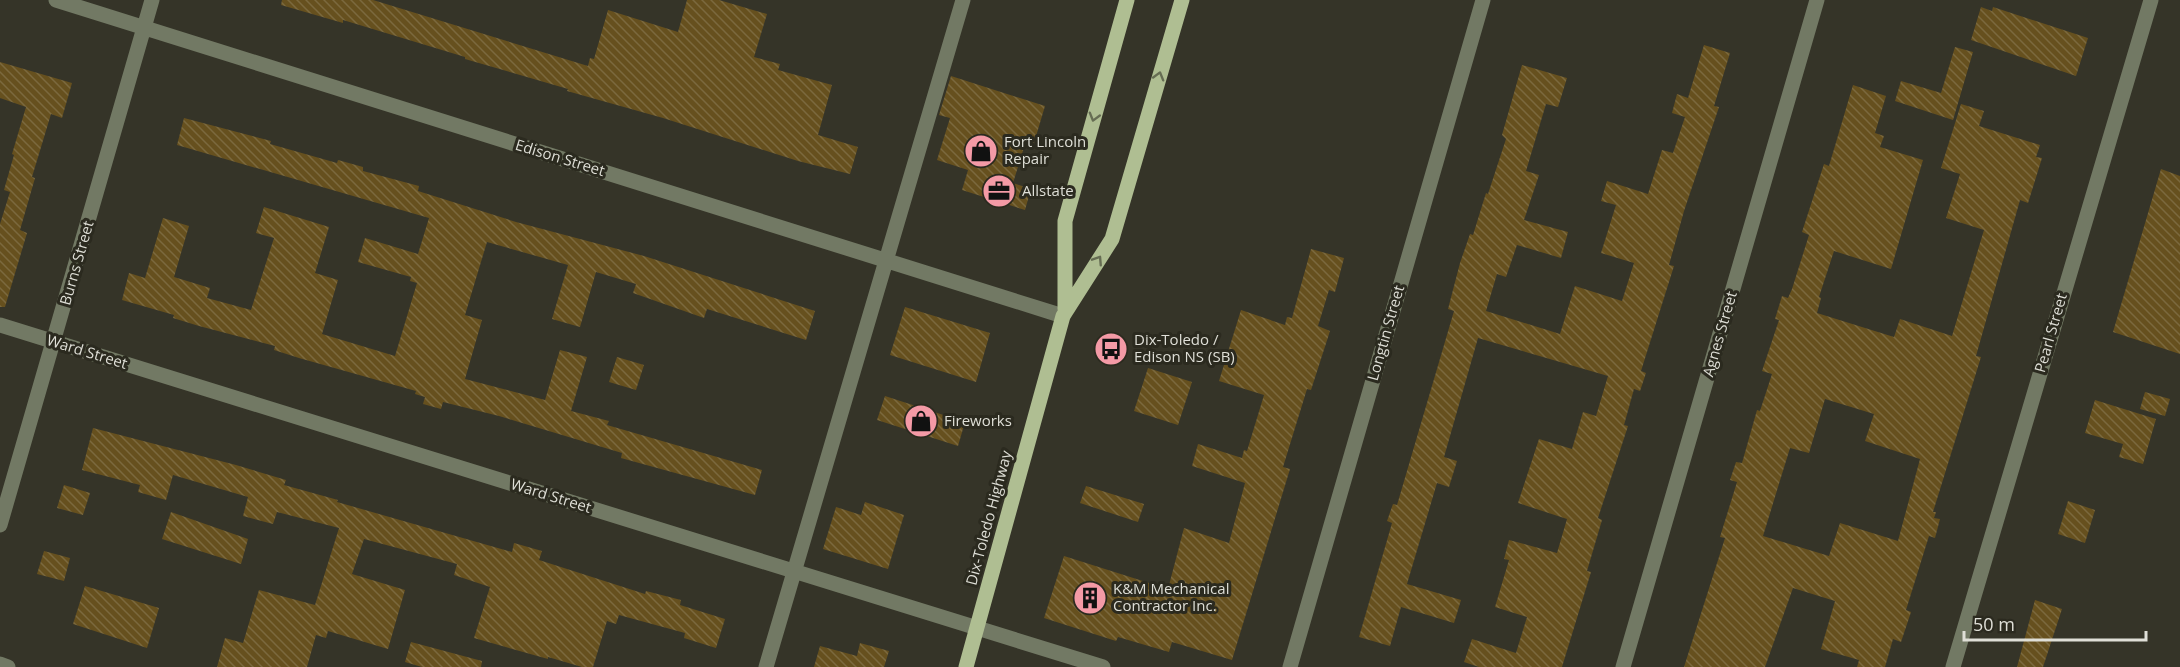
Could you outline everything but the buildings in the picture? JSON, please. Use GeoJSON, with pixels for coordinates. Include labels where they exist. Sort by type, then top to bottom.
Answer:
{"type":"FeatureCollection","features":[{"type":"Feature","properties":{"kind":"main road","name":"Dix-Toledo Highway"},"geometry":{"type":"LineString","coordinates":[[966,667],[1064,312],[1065,221],[1127,0]]}},
{"type":"Feature","properties":{"kind":"main road","name":"Dix-Toledo Highway"},"geometry":{"type":"LineString","coordinates":[[1064,312],[1112,239],[1182,0]]}},
{"type":"Feature","properties":{"kind":"street","name":"Edison Street"},"geometry":{"type":"LineString","coordinates":[[56,0],[886,260],[1064,312]]}},
{"type":"Feature","properties":{"kind":"street","name":"Burns Street"},"geometry":{"type":"LineString","coordinates":[[0,525],[152,0]]}},
{"type":"Feature","properties":{"kind":"street"},"geometry":{"type":"LineString","coordinates":[[766,667],[963,0]]}},
{"type":"Feature","properties":{"kind":"street","name":"Longtin Street"},"geometry":{"type":"LineString","coordinates":[[1290,667],[1483,0]]}},
{"type":"Feature","properties":{"kind":"street","name":"Agnes Street"},"geometry":{"type":"LineString","coordinates":[[1623,667],[1817,0]]}},
{"type":"Feature","properties":{"kind":"street","name":"Pearl Street"},"geometry":{"type":"LineString","coordinates":[[1953,667],[2151,0]]}},
{"type":"Feature","properties":{"kind":"street","name":"Ward Street"},"geometry":{"type":"LineString","coordinates":[[0,325],[1103,667]]}},
{"type":"Feature","properties":{"kind":"street"},"geometry":{"type":"LineString","coordinates":[[0,664],[8,667]]}},
{"type":"Feature","properties":{"kind":"place","name":"Fort Lincoln Repair"},"geometry":{"type":"Point","coordinates":[981,151]}},
{"type":"Feature","properties":{"kind":"place","name":"Allstate"},"geometry":{"type":"Point","coordinates":[999,191]}},
{"type":"Feature","properties":{"kind":"place","name":"Dix-Toledo / Edison NS (SB)"},"geometry":{"type":"Point","coordinates":[1111,349]}},
{"type":"Feature","properties":{"kind":"place","name":"Fireworks"},"geometry":{"type":"Point","coordinates":[921,421]}},
{"type":"Feature","properties":{"kind":"place","name":"K&M Mechanical Contractor Inc."},"geometry":{"type":"Point","coordinates":[1090,598]}}]}
